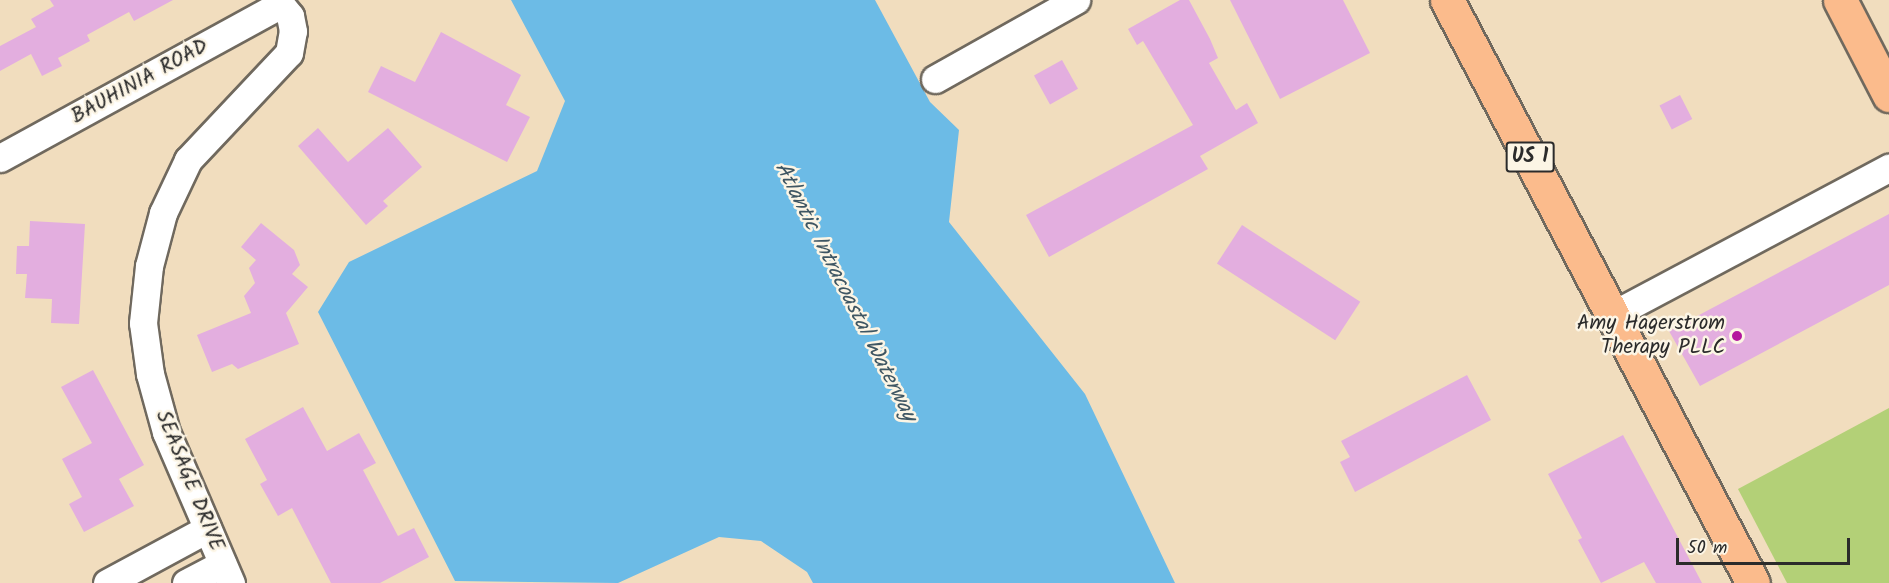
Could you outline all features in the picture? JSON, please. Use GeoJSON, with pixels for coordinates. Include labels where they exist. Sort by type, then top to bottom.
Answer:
{"type":"FeatureCollection","features":[{"type":"Feature","properties":{"kind":"main road","name":"US 1"},"geometry":{"type":"LineString","coordinates":[[1447,0],[1752,583]]}},
{"type":"Feature","properties":{"kind":"main road"},"geometry":{"type":"LineString","coordinates":[[1840,0],[1889,94]]}},
{"type":"Feature","properties":{"kind":"street"},"geometry":{"type":"LineString","coordinates":[[935,78],[1076,0]]}},
{"type":"Feature","properties":{"kind":"street","name":"BAUHINIA ROAD"},"geometry":{"type":"LineString","coordinates":[[0,158],[279,2]]}},
{"type":"Feature","properties":{"kind":"street","name":"SEASAGE DRIVE"},"geometry":{"type":"LineString","coordinates":[[227,573],[166,432],[150,374],[143,323],[149,266],[163,213],[188,160],[289,52],[293,31],[290,16],[279,2]]}},
{"type":"Feature","properties":{"kind":"street"},"geometry":{"type":"LineString","coordinates":[[1612,315],[1889,168]]}},
{"type":"Feature","properties":{"kind":"street"},"geometry":{"type":"LineString","coordinates":[[107,583],[207,529]]}},
{"type":"Feature","properties":{"kind":"street"},"geometry":{"type":"LineString","coordinates":[[186,583],[227,573]]}},
{"type":"Feature","properties":{"kind":"green space"},"geometry":{"type":"Polygon","coordinates":[[[1889,408],[1889,583],[1787,583],[1738,489],[1889,408]]]}},
{"type":"Feature","properties":{"kind":"water","name":"Atlantic Intracoastal Waterway"},"geometry":{"type":"Polygon","coordinates":[[[511,0],[875,0],[930,102],[959,130],[949,222],[1085,394],[1175,583],[813,583],[807,572],[761,541],[719,537],[618,583],[455,581],[318,312],[349,262],[537,171],[565,101],[511,0]]]}},
{"type":"Feature","properties":{"kind":"building"},"geometry":{"type":"Polygon","coordinates":[[[50,0],[173,0],[134,21],[129,12],[87,35],[90,41],[58,58],[62,66],[42,76],[31,54],[0,71],[0,46],[36,27],[31,19],[54,6],[50,0]]]}},
{"type":"Feature","properties":{"kind":"building"},"geometry":{"type":"Polygon","coordinates":[[[1180,0],[1189,0],[1210,39],[1218,58],[1209,63],[1236,110],[1247,103],[1258,123],[1200,156],[1208,169],[1049,257],[1026,215],[1193,125],[1143,41],[1137,45],[1128,29],[1180,0]]]}},
{"type":"Feature","properties":{"kind":"building"},"geometry":{"type":"Polygon","coordinates":[[[1230,0],[1343,0],[1370,53],[1280,99],[1230,0]]]}},
{"type":"Feature","properties":{"kind":"building"},"geometry":{"type":"Polygon","coordinates":[[[441,32],[521,75],[506,105],[530,117],[507,162],[368,92],[381,66],[415,82],[441,32]]]}},
{"type":"Feature","properties":{"kind":"building"},"geometry":{"type":"Polygon","coordinates":[[[1062,60],[1078,89],[1050,104],[1034,76],[1062,60]]]}},
{"type":"Feature","properties":{"kind":"building"},"geometry":{"type":"Polygon","coordinates":[[[1680,95],[1692,119],[1672,129],[1660,105],[1680,95]]]}},
{"type":"Feature","properties":{"kind":"building"},"geometry":{"type":"Polygon","coordinates":[[[318,128],[348,162],[388,128],[422,167],[383,201],[388,206],[366,225],[298,146],[318,128]]]}},
{"type":"Feature","properties":{"kind":"building"},"geometry":{"type":"Polygon","coordinates":[[[1889,214],[1889,285],[1700,386],[1669,331],[1889,214]]]}},
{"type":"Feature","properties":{"kind":"building"},"geometry":{"type":"Polygon","coordinates":[[[30,221],[85,224],[79,324],[51,323],[52,299],[25,298],[27,274],[16,274],[17,246],[29,246],[30,221]]]}},
{"type":"Feature","properties":{"kind":"building"},"geometry":{"type":"Polygon","coordinates":[[[261,223],[294,250],[300,265],[292,274],[308,287],[286,313],[299,344],[238,369],[232,364],[212,372],[197,335],[251,313],[244,296],[255,283],[249,268],[256,260],[241,247],[261,223]]]}},
{"type":"Feature","properties":{"kind":"building"},"geometry":{"type":"Polygon","coordinates":[[[1242,225],[1360,302],[1335,340],[1217,264],[1242,225]]]}},
{"type":"Feature","properties":{"kind":"building"},"geometry":{"type":"Polygon","coordinates":[[[93,370],[144,465],[119,479],[134,506],[84,532],[69,504],[82,497],[62,459],[92,443],[61,387],[93,370]]]}},
{"type":"Feature","properties":{"kind":"building"},"geometry":{"type":"Polygon","coordinates":[[[1467,375],[1491,420],[1355,492],[1340,462],[1350,457],[1341,441],[1467,375]]]}},
{"type":"Feature","properties":{"kind":"building"},"geometry":{"type":"Polygon","coordinates":[[[303,407],[327,451],[359,433],[376,463],[363,470],[398,536],[414,528],[429,557],[380,583],[331,583],[292,508],[278,516],[260,484],[267,480],[245,439],[303,407]]]}},
{"type":"Feature","properties":{"kind":"building"},"geometry":{"type":"Polygon","coordinates":[[[1623,435],[1702,583],[1656,583],[1644,562],[1601,583],[1578,540],[1582,538],[1548,474],[1623,435]]]}},
{"type":"Feature","properties":{"kind":"place","name":"Amy Hagerstrom Therapy PLLC"},"geometry":{"type":"Point","coordinates":[1737,336]}}]}
